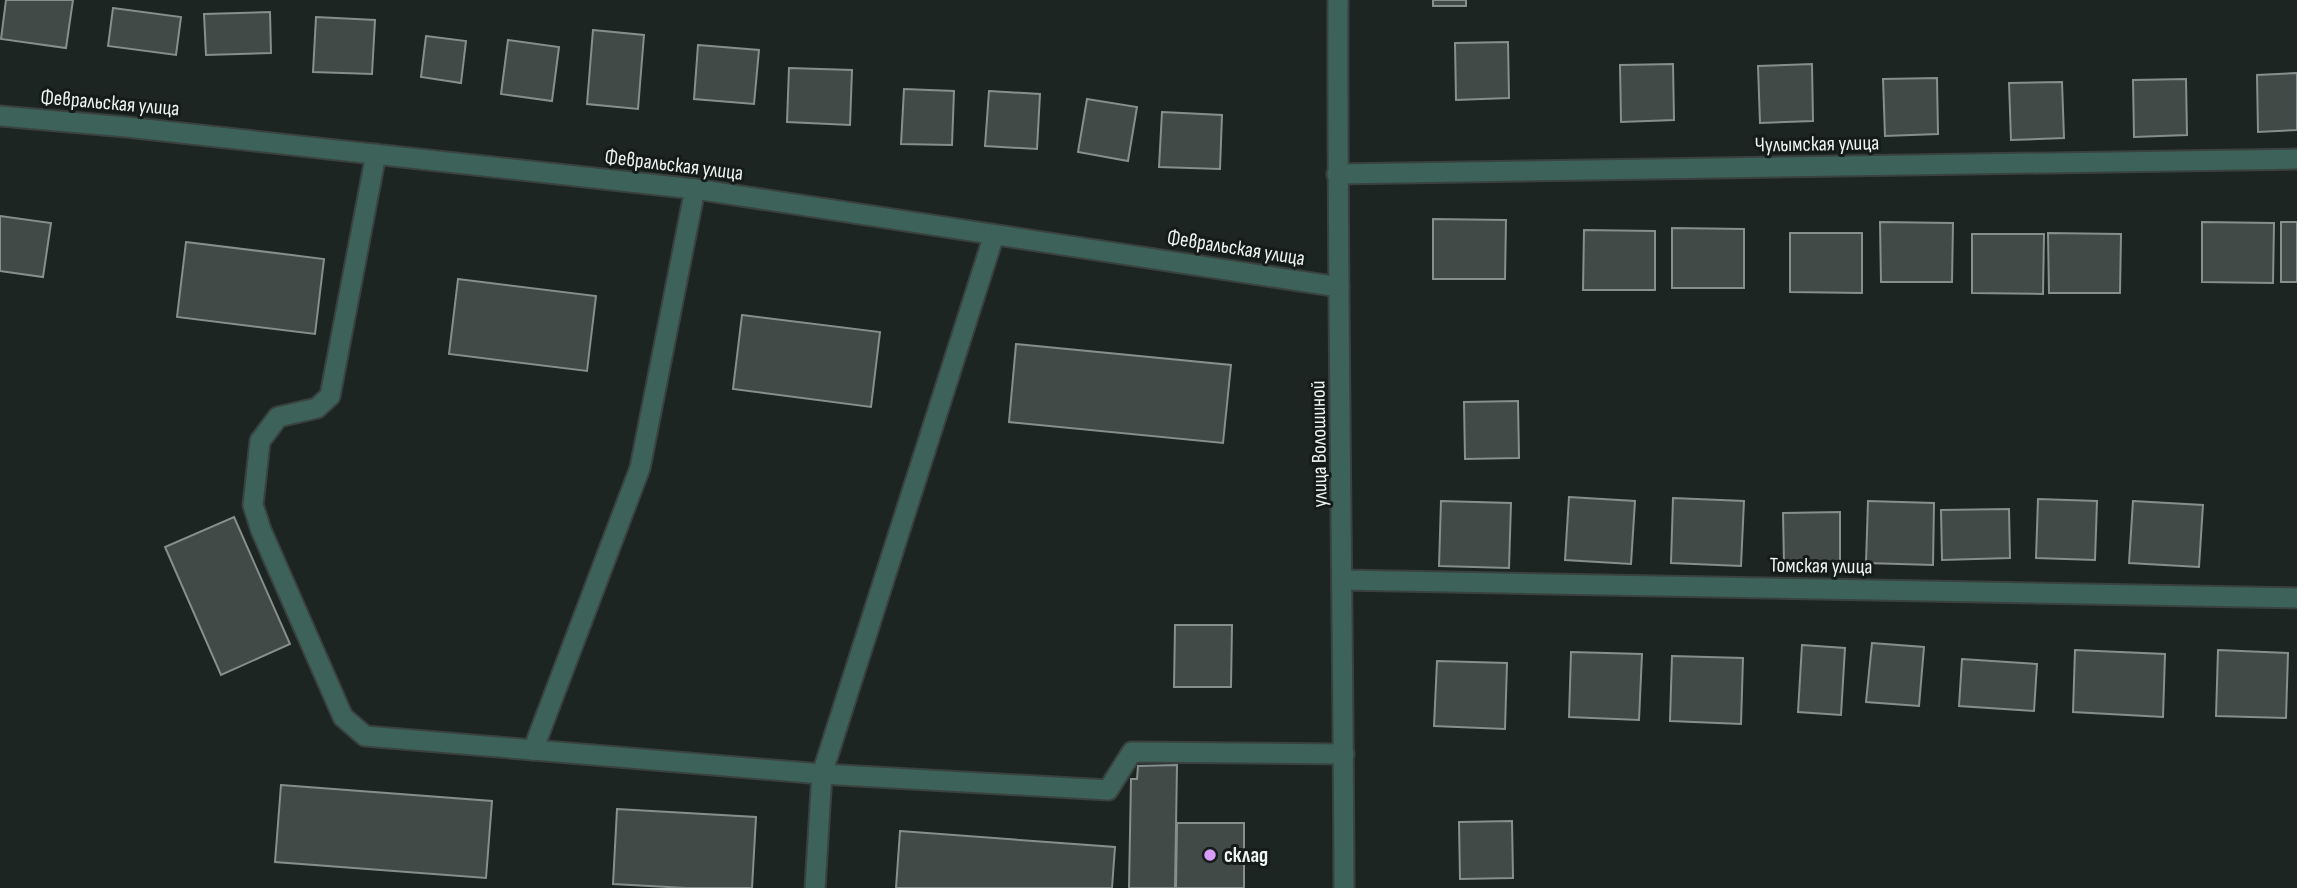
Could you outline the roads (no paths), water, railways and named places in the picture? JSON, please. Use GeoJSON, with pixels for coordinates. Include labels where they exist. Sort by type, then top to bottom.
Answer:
{"type":"FeatureCollection","features":[{"type":"Feature","properties":{"kind":"street","name":"улица Волошиной"},"geometry":{"type":"LineString","coordinates":[[1338,0],[1337,174],[1344,888]]}},
{"type":"Feature","properties":{"kind":"street","name":"Февральская улица"},"geometry":{"type":"LineString","coordinates":[[0,116],[126,127],[695,189],[1339,287]]}},
{"type":"Feature","properties":{"kind":"street"},"geometry":{"type":"LineString","coordinates":[[376,154],[330,396],[317,408],[278,417],[260,441],[253,505],[261,530],[343,717],[365,736],[822,774],[1108,790],[1132,752],[1344,754]]}},
{"type":"Feature","properties":{"kind":"street","name":"Чулымская улица"},"geometry":{"type":"LineString","coordinates":[[1337,174],[2297,159]]}},
{"type":"Feature","properties":{"kind":"street"},"geometry":{"type":"LineString","coordinates":[[533,750],[640,468],[695,189]]}},
{"type":"Feature","properties":{"kind":"street"},"geometry":{"type":"LineString","coordinates":[[815,888],[822,774],[994,235]]}},
{"type":"Feature","properties":{"kind":"street","name":"Томская улица"},"geometry":{"type":"LineString","coordinates":[[1343,580],[2297,598]]}},
{"type":"Feature","properties":{"kind":"place","name":"склад"},"geometry":{"type":"Point","coordinates":[1210,855]}}]}
